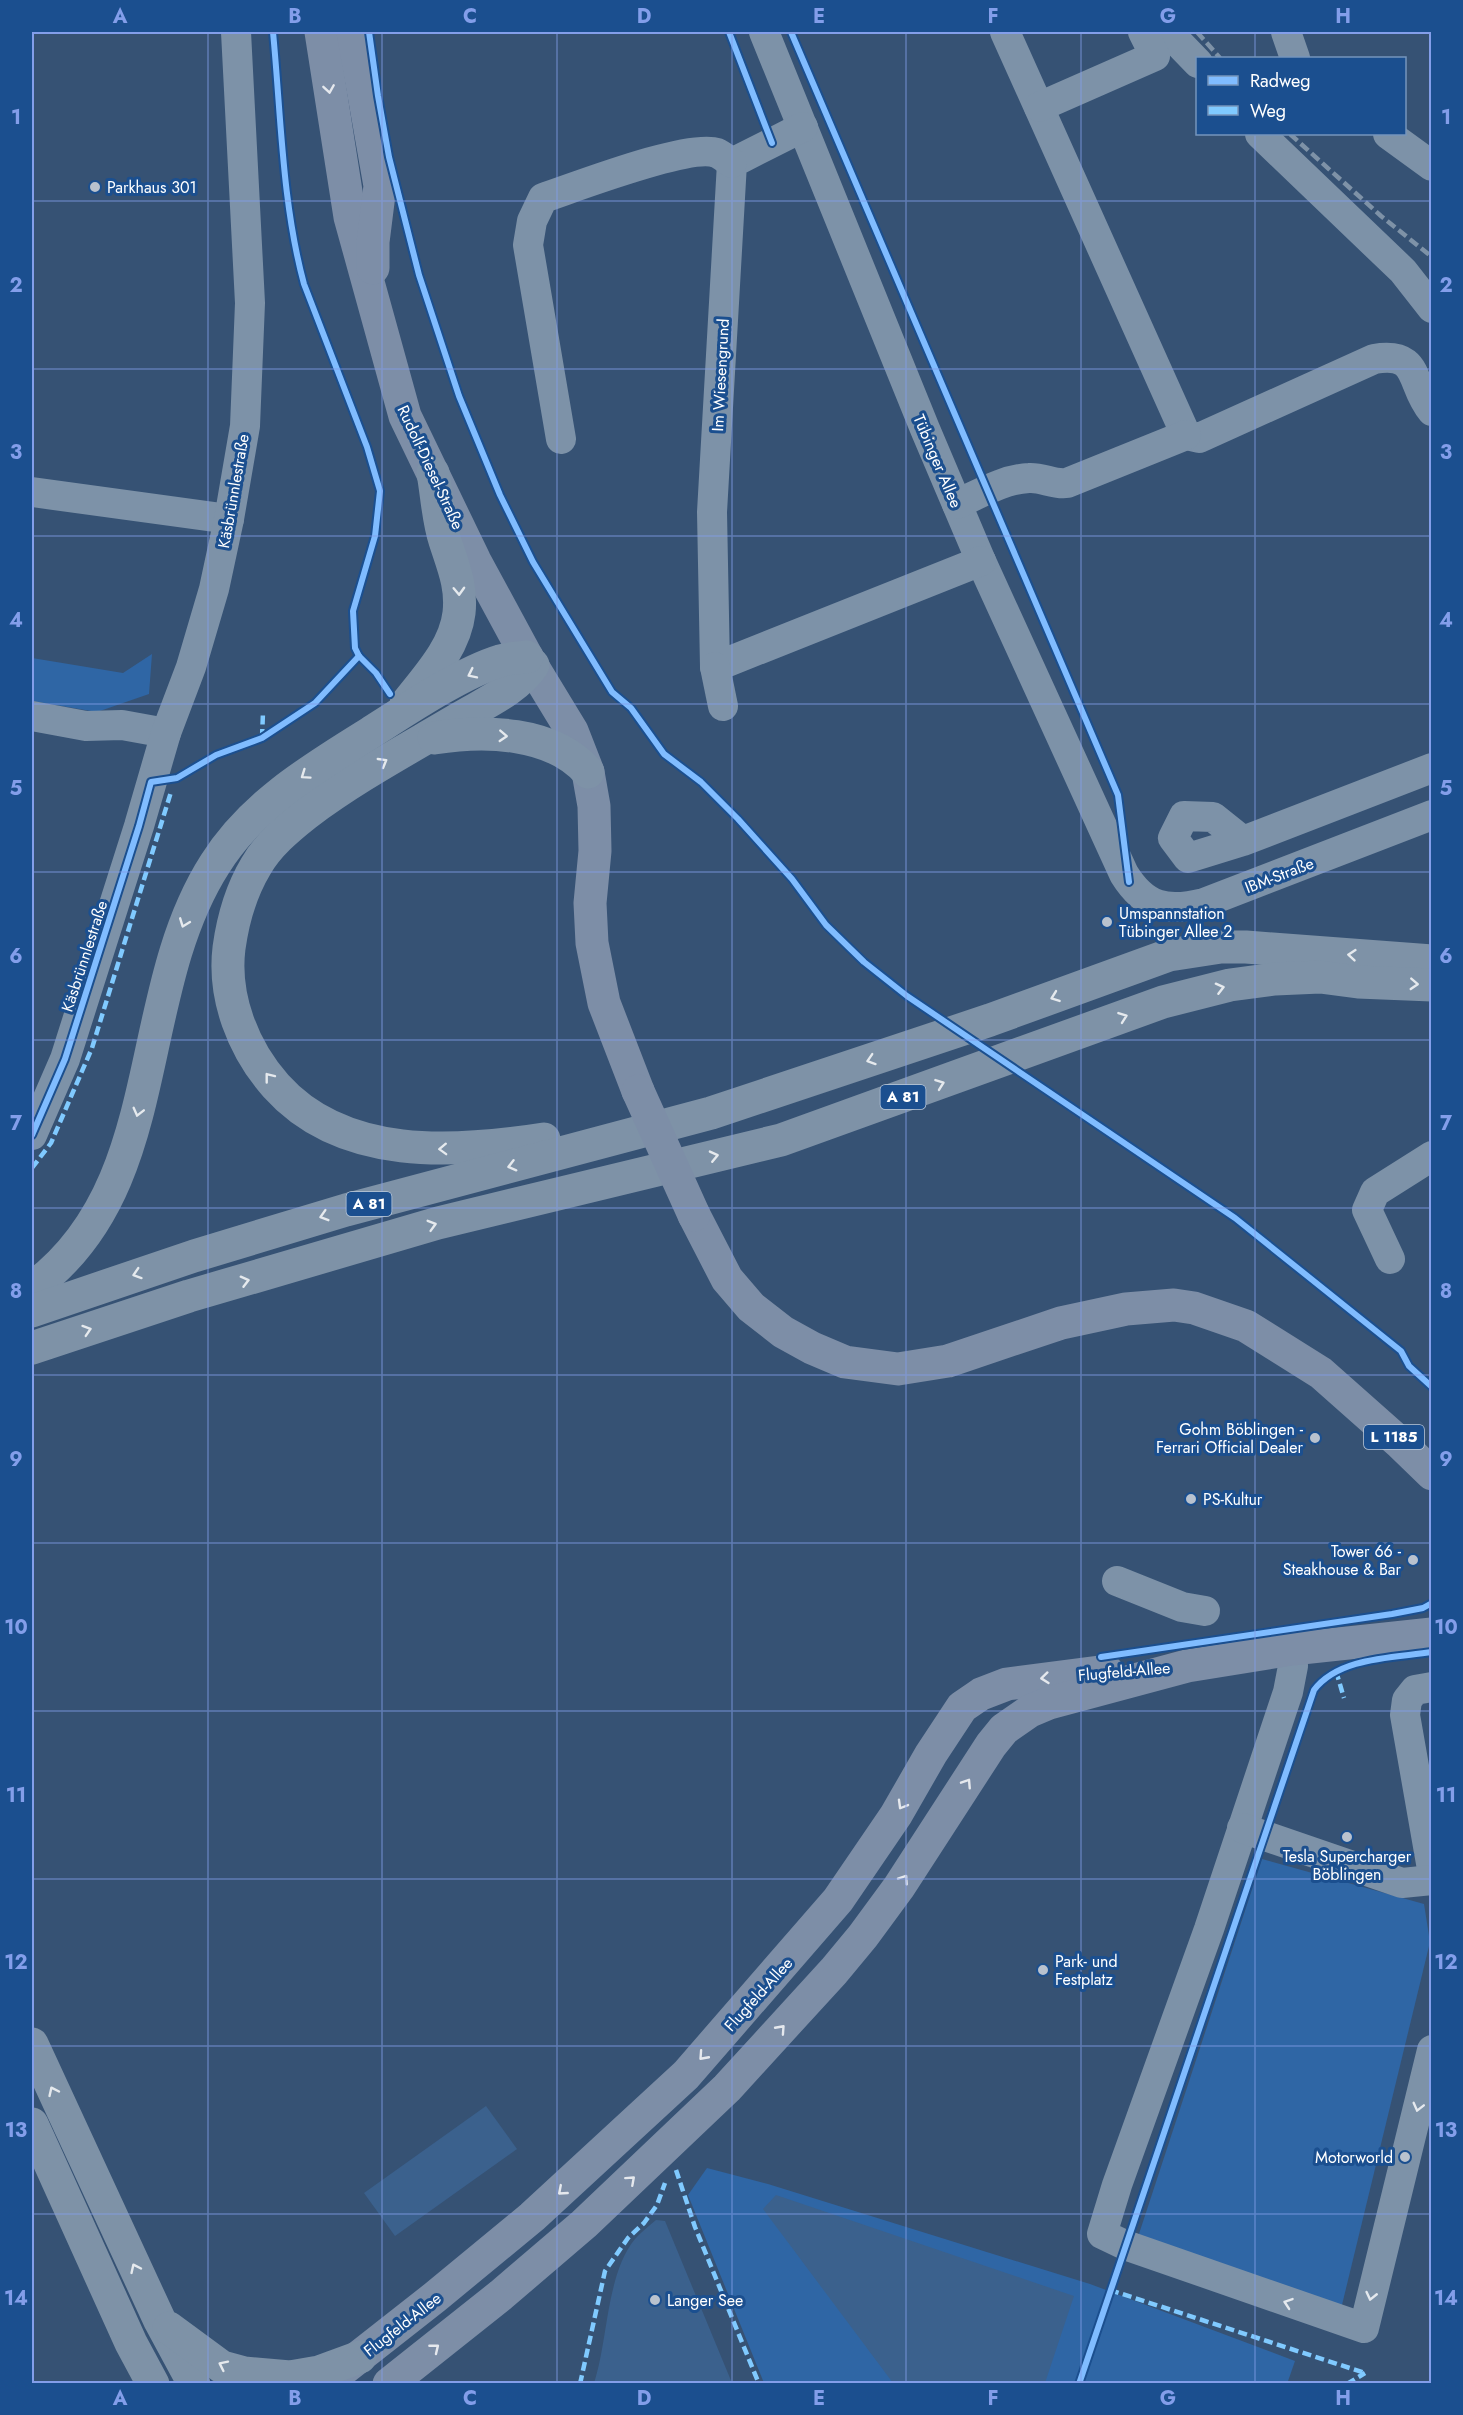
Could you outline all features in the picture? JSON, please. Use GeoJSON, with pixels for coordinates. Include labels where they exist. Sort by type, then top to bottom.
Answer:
{"type":"FeatureCollection","features":[{"type":"Feature","properties":{"kind":"highway"},"geometry":{"type":"LineString","coordinates":[[398,715],[444,653],[459,614],[458,578],[445,540],[433,473]]}},
{"type":"Feature","properties":{"kind":"highway"},"geometry":{"type":"LineString","coordinates":[[32,1288],[52,1273],[74,1249],[99,1212],[119,1172],[137,1116],[171,963],[190,909],[216,862],[253,816],[279,794],[398,715],[501,660],[530,661]]}},
{"type":"Feature","properties":{"kind":"highway"},"geometry":{"type":"LineString","coordinates":[[530,661],[507,691],[354,779],[288,828],[257,865],[244,889],[231,933],[228,958],[230,989],[245,1038],[276,1087],[292,1100],[323,1122],[372,1141],[430,1149],[495,1146],[558,1137],[626,1123],[676,1109],[711,1113]]}},
{"type":"Feature","properties":{"kind":"highway"},"geometry":{"type":"LineString","coordinates":[[424,740],[460,734],[521,738],[562,752],[582,765],[588,772]]}},
{"type":"Feature","properties":{"kind":"highway","name":"A 81"},"geometry":{"type":"LineString","coordinates":[[32,1311],[194,1256],[346,1210],[711,1113],[990,1020],[1169,955],[1221,947],[1431,961]]}},
{"type":"Feature","properties":{"kind":"highway","name":"A 81"},"geometry":{"type":"LineString","coordinates":[[32,1348],[189,1296],[438,1223],[781,1140],[1163,1002],[1230,986],[1275,979],[1320,977],[1358,982],[1431,985]]}},
{"type":"Feature","properties":{"kind":"highway"},"geometry":{"type":"LineString","coordinates":[[32,2044],[160,2321],[194,2384]]}},
{"type":"Feature","properties":{"kind":"highway"},"geometry":{"type":"LineString","coordinates":[[32,2124],[131,2343],[153,2384]]}},
{"type":"Feature","properties":{"kind":"highway"},"geometry":{"type":"LineString","coordinates":[[32,2143],[66,2236],[129,2384]]}},
{"type":"Feature","properties":{"kind":"highway"},"geometry":{"type":"LineString","coordinates":[[160,2321],[222,2367],[244,2373],[290,2377],[319,2372],[360,2357]]}},
{"type":"Feature","properties":{"kind":"main road","name":"Rudolf-Diesel-Straße"},"geometry":{"type":"LineString","coordinates":[[321,32],[350,217],[405,416],[475,561],[572,731],[588,772],[594,806],[595,851],[590,903],[592,943],[604,1003],[638,1091],[694,1215],[727,1279],[751,1307],[783,1332],[812,1348],[844,1362],[898,1368],[948,1361],[1061,1323],[1126,1309],[1174,1305],[1210,1312],[1246,1326],[1321,1373],[1431,1474]]}},
{"type":"Feature","properties":{"kind":"main road"},"geometry":{"type":"LineString","coordinates":[[353,32],[380,186],[372,260],[376,315]]}},
{"type":"Feature","properties":{"kind":"main road","name":"Flugfeld-Allee"},"geometry":{"type":"LineString","coordinates":[[1399,1638],[1431,1624]]}},
{"type":"Feature","properties":{"kind":"main road","name":"Flugfeld-Allee"},"geometry":{"type":"LineString","coordinates":[[389,2384],[501,2295],[584,2224],[728,2088],[834,1971],[862,1936],[899,1887],[1004,1729],[1018,1717],[1049,1703],[1187,1666],[1292,1649],[1431,1634]]}},
{"type":"Feature","properties":{"kind":"main road","name":"Flugfeld-Allee"},"geometry":{"type":"LineString","coordinates":[[323,2384],[435,2298],[554,2198],[686,2075],[810,1935],[844,1893],[896,1815],[931,1754],[962,1707],[981,1694],[1020,1681],[1138,1668],[1187,1666]]}},
{"type":"Feature","properties":{"kind":"street","name":"Käsbrünnlestraße"},"geometry":{"type":"LineString","coordinates":[[32,1135],[65,1059],[140,826],[166,733],[191,667],[211,601],[229,519],[245,426],[250,303],[236,32]]}},
{"type":"Feature","properties":{"kind":"street","name":"Tübinger Allee"},"geometry":{"type":"LineString","coordinates":[[764,32],[981,561],[1130,882]]}},
{"type":"Feature","properties":{"kind":"street"},"geometry":{"type":"LineString","coordinates":[[1005,32],[1186,435]]}},
{"type":"Feature","properties":{"kind":"street"},"geometry":{"type":"LineString","coordinates":[[1039,108],[1155,56],[1143,32]]}},
{"type":"Feature","properties":{"kind":"street"},"geometry":{"type":"LineString","coordinates":[[1168,32],[1196,62]]}},
{"type":"Feature","properties":{"kind":"street"},"geometry":{"type":"LineString","coordinates":[[1286,32],[1295,57]]}},
{"type":"Feature","properties":{"kind":"street"},"geometry":{"type":"LineString","coordinates":[[561,439],[528,245],[532,221],[543,198],[656,160],[686,153],[716,152],[732,163],[803,128]]}},
{"type":"Feature","properties":{"kind":"street"},"geometry":{"type":"LineString","coordinates":[[1261,135],[1403,271],[1431,308]]}},
{"type":"Feature","properties":{"kind":"street"},"geometry":{"type":"LineString","coordinates":[[1389,135],[1431,166]]}},
{"type":"Feature","properties":{"kind":"street","name":"Im Wiesengrund"},"geometry":{"type":"LineString","coordinates":[[723,705],[715,667],[712,512],[732,163]]}},
{"type":"Feature","properties":{"kind":"street"},"geometry":{"type":"LineString","coordinates":[[957,504],[1015,480],[1031,477],[1061,484],[1067,483],[1186,435],[1199,438],[1374,359],[1390,357],[1403,360],[1411,367],[1431,411]]}},
{"type":"Feature","properties":{"kind":"street"},"geometry":{"type":"LineString","coordinates":[[32,492],[229,519]]}},
{"type":"Feature","properties":{"kind":"street"},"geometry":{"type":"LineString","coordinates":[[715,667],[981,561]]}},
{"type":"Feature","properties":{"kind":"street"},"geometry":{"type":"LineString","coordinates":[[32,716],[86,726],[122,725],[166,733]]}},
{"type":"Feature","properties":{"kind":"street"},"geometry":{"type":"LineString","coordinates":[[1243,841],[1431,768]]}},
{"type":"Feature","properties":{"kind":"street","name":"IBM-Straße"},"geometry":{"type":"LineString","coordinates":[[1130,882],[1149,901],[1167,908],[1182,908],[1214,899],[1431,815]]}},
{"type":"Feature","properties":{"kind":"street"},"geometry":{"type":"LineString","coordinates":[[1390,1259],[1367,1210],[1375,1192],[1431,1156]]}},
{"type":"Feature","properties":{"kind":"street"},"geometry":{"type":"LineString","coordinates":[[1117,1581],[1182,1607],[1205,1611]]}},
{"type":"Feature","properties":{"kind":"street"},"geometry":{"type":"LineString","coordinates":[[1292,1649],[1293,1666],[1288,1692],[1102,2234],[1125,2246],[1364,2328],[1431,2050]]}},
{"type":"Feature","properties":{"kind":"street"},"geometry":{"type":"LineString","coordinates":[[1431,1687],[1415,1690],[1407,1700],[1405,1715],[1431,1869]]}},
{"type":"Feature","properties":{"kind":"street"},"geometry":{"type":"LineString","coordinates":[[1242,1828],[1402,1883],[1431,1880]]}},
{"type":"Feature","properties":{"kind":"shaded area"},"geometry":{"type":"Polygon","coordinates":[[[152,654],[149,694],[97,712],[32,701],[32,658],[123,673],[152,654]]]}},
{"type":"Feature","properties":{"kind":"shaded area"},"geometry":{"type":"Polygon","coordinates":[[[1262,1859],[1424,1904],[1430,1942],[1341,2309],[1137,2240],[1262,1859]]]}},
{"type":"Feature","properties":{"kind":"shaded area"},"geometry":{"type":"Polygon","coordinates":[[[486,2106],[517,2149],[395,2236],[364,2193],[486,2106]]]}},
{"type":"Feature","properties":{"kind":"shaded area"},"geometry":{"type":"Polygon","coordinates":[[[707,2168],[768,2184],[1090,2284],[1295,2361],[1287,2384],[764,2383],[688,2195],[707,2168]]]}},
{"type":"Feature","properties":{"kind":"shaded area"},"geometry":{"type":"Polygon","coordinates":[[[776,2195],[1074,2296],[1045,2383],[893,2383],[763,2209],[776,2195]]]}},
{"type":"Feature","properties":{"kind":"shaded area","name":"Langer See"},"geometry":{"type":"Polygon","coordinates":[[[656,2220],[665,2221],[732,2383],[594,2383],[618,2270],[635,2239],[656,2220]]]}},
{"type":"Feature","properties":{"kind":"railway"},"geometry":{"type":"LineString","coordinates":[[1197,32],[1219,57]]}},
{"type":"Feature","properties":{"kind":"railway"},"geometry":{"type":"LineString","coordinates":[[1291,135],[1381,216],[1432,257]]}},
{"type":"Feature","properties":{"kind":"marked path"},"geometry":{"type":"LineString","coordinates":[[262,738],[263,712]]}},
{"type":"Feature","properties":{"kind":"marked path"},"geometry":{"type":"LineString","coordinates":[[32,1168],[51,1143],[92,1048],[171,792]]}},
{"type":"Feature","properties":{"kind":"marked path"},"geometry":{"type":"LineString","coordinates":[[1336,1671],[1344,1698]]}},
{"type":"Feature","properties":{"kind":"marked path"},"geometry":{"type":"LineString","coordinates":[[676,2170],[695,2227],[759,2384]]}},
{"type":"Feature","properties":{"kind":"marked path"},"geometry":{"type":"LineString","coordinates":[[580,2384],[605,2271],[628,2238],[644,2223],[657,2205],[665,2183]]}},
{"type":"Feature","properties":{"kind":"marked path"},"geometry":{"type":"LineString","coordinates":[[1110,2290],[1365,2373]]}},
{"type":"Feature","properties":{"kind":"marked path"},"geometry":{"type":"LineString","coordinates":[[1347,2384],[1365,2373]]}},
{"type":"Feature","properties":{"kind":"cycle path"},"geometry":{"type":"LineString","coordinates":[[273,32],[283,159],[291,222],[304,284],[367,447],[380,491],[375,536],[353,611],[355,648],[390,694]]}},
{"type":"Feature","properties":{"kind":"cycle path"},"geometry":{"type":"LineString","coordinates":[[369,32],[389,157],[419,275],[459,396],[500,495],[533,562],[612,692],[631,708],[664,754],[701,782],[738,819],[792,879],[826,925],[864,962],[907,996],[1235,1218],[1401,1351],[1409,1366],[1432,1387]]}},
{"type":"Feature","properties":{"kind":"cycle path"},"geometry":{"type":"LineString","coordinates":[[729,32],[772,143]]}},
{"type":"Feature","properties":{"kind":"cycle path"},"geometry":{"type":"LineString","coordinates":[[791,32],[1118,795],[1129,882]]}},
{"type":"Feature","properties":{"kind":"cycle path"},"geometry":{"type":"LineString","coordinates":[[32,1135],[65,1059],[151,782],[177,778],[216,755],[262,738],[315,703],[359,656]]}},
{"type":"Feature","properties":{"kind":"cycle path"},"geometry":{"type":"LineString","coordinates":[[1101,1657],[1392,1614],[1423,1608],[1432,1603]]}},
{"type":"Feature","properties":{"kind":"cycle path"},"geometry":{"type":"LineString","coordinates":[[1079,2384],[1314,1690],[1325,1679],[1352,1665],[1432,1652]]}},
{"type":"Feature","properties":{"kind":"place","name":"Parkhaus 301"},"geometry":{"type":"Point","coordinates":[95,187]}},
{"type":"Feature","properties":{"kind":"place","name":"Umspannstation Tübinger Allee 2"},"geometry":{"type":"Point","coordinates":[1107,922]}},
{"type":"Feature","properties":{"kind":"place","name":"Gohm Böblingen - Ferrari Official Dealer"},"geometry":{"type":"Point","coordinates":[1315,1438]}},
{"type":"Feature","properties":{"kind":"place","name":"PS-Kultur"},"geometry":{"type":"Point","coordinates":[1191,1499]}},
{"type":"Feature","properties":{"kind":"place","name":"Tower 66 - Steakhouse & Bar"},"geometry":{"type":"Point","coordinates":[1413,1560]}},
{"type":"Feature","properties":{"kind":"place","name":"Tesla Supercharger Böblingen"},"geometry":{"type":"Point","coordinates":[1347,1837]}},
{"type":"Feature","properties":{"kind":"place","name":"Park- und Festplatz"},"geometry":{"type":"Point","coordinates":[1043,1970]}},
{"type":"Feature","properties":{"kind":"place","name":"Motorworld"},"geometry":{"type":"Point","coordinates":[1405,2157]}},
{"type":"Feature","properties":{"kind":"place","name":"Langer See"},"geometry":{"type":"Point","coordinates":[655,2300]}}]}
